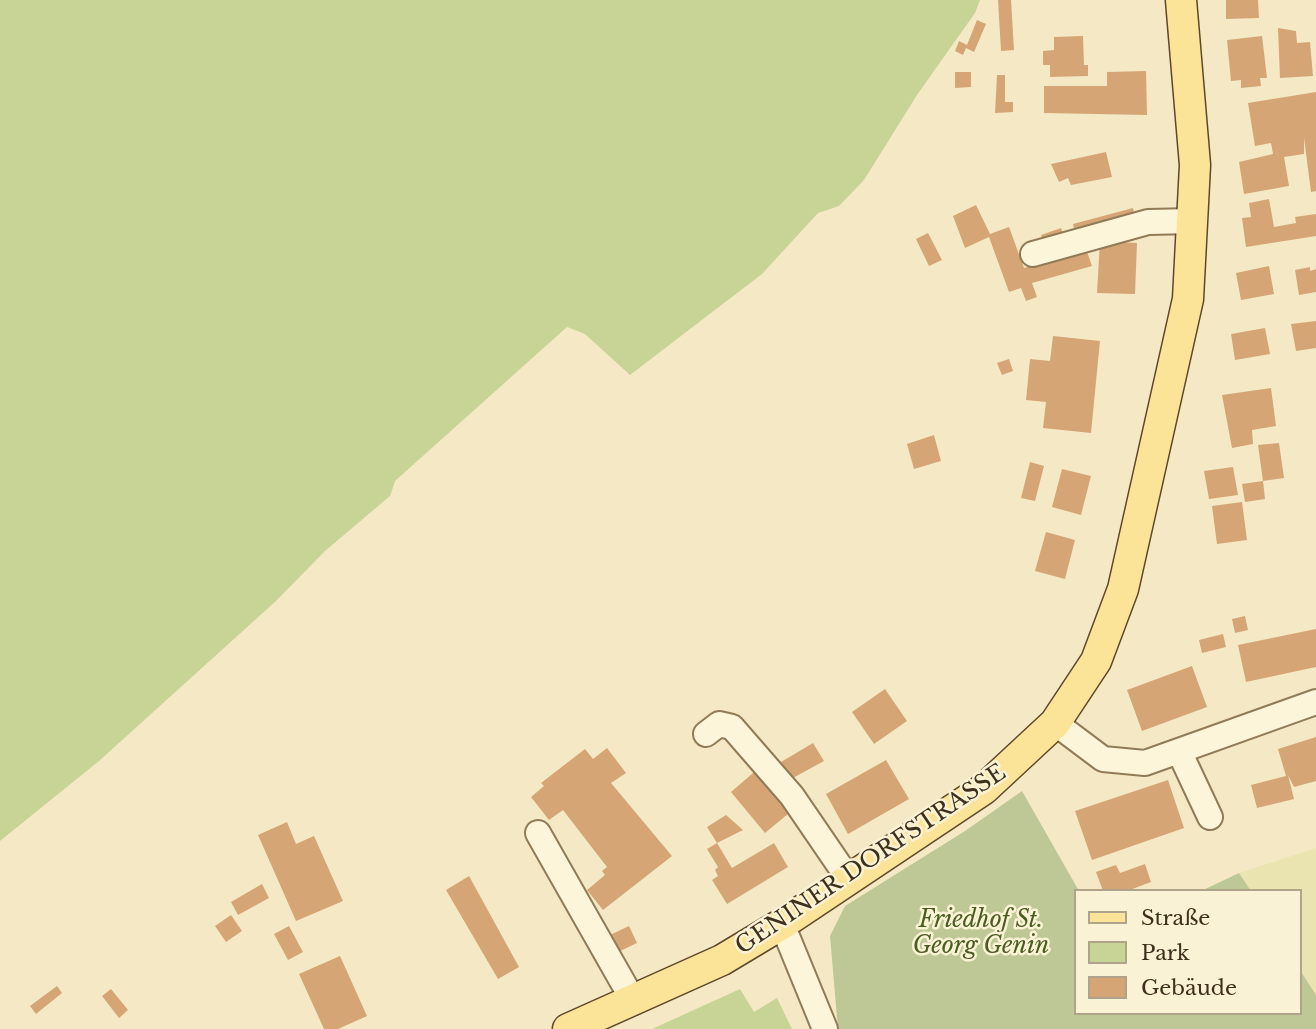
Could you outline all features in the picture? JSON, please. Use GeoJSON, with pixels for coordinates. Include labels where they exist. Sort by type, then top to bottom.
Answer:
{"type":"FeatureCollection","features":[{"type":"Feature","properties":{"kind":"main road","name":"GENINER DORFSTRASSE"},"geometry":{"type":"LineString","coordinates":[[568,1029],[635,1002],[710,966],[782,924],[984,789],[1055,723],[1096,661],[1123,589],[1188,299],[1195,165],[1181,0]]}},
{"type":"Feature","properties":{"kind":"street"},"geometry":{"type":"LineString","coordinates":[[1034,254],[1148,222],[1193,221]]}},
{"type":"Feature","properties":{"kind":"street"},"geometry":{"type":"LineString","coordinates":[[1055,723],[1103,759],[1146,763],[1316,702]]}},
{"type":"Feature","properties":{"kind":"street"},"geometry":{"type":"LineString","coordinates":[[706,734],[719,724],[732,727],[792,796],[848,878]]}},
{"type":"Feature","properties":{"kind":"street"},"geometry":{"type":"LineString","coordinates":[[1179,751],[1210,817]]}},
{"type":"Feature","properties":{"kind":"street"},"geometry":{"type":"LineString","coordinates":[[538,833],[635,1002]]}},
{"type":"Feature","properties":{"kind":"street"},"geometry":{"type":"LineString","coordinates":[[782,924],[825,1029]]}},
{"type":"Feature","properties":{"kind":"shaded area"},"geometry":{"type":"Polygon","coordinates":[[[1316,848],[1316,995],[1302,973],[1302,889],[1250,889],[1239,873],[1316,848]]]}},
{"type":"Feature","properties":{"kind":"green space"},"geometry":{"type":"Polygon","coordinates":[[[0,0],[980,0],[975,13],[917,95],[864,180],[839,206],[818,213],[762,274],[630,375],[585,334],[567,327],[395,481],[390,496],[325,551],[276,601],[99,761],[0,841],[0,0]]]}},
{"type":"Feature","properties":{"kind":"green space","name":"Friedhof St. Georg Genin"},"geometry":{"type":"Polygon","coordinates":[[[1022,791],[1078,889],[1074,889],[1074,1015],[1302,1015],[1302,973],[1316,995],[1316,1029],[838,1029],[830,936],[845,906],[965,831],[1022,791]]]}},
{"type":"Feature","properties":{"kind":"green space"},"geometry":{"type":"Polygon","coordinates":[[[1239,873],[1250,889],[1205,889],[1239,873]]]}},
{"type":"Feature","properties":{"kind":"green space"},"geometry":{"type":"Polygon","coordinates":[[[740,989],[754,1012],[777,998],[792,1029],[652,1029],[740,989]]]}},
{"type":"Feature","properties":{"kind":"building"},"geometry":{"type":"Polygon","coordinates":[[[998,0],[1011,0],[1014,50],[1001,51],[998,0]]]}},
{"type":"Feature","properties":{"kind":"building"},"geometry":{"type":"Polygon","coordinates":[[[1226,0],[1258,0],[1259,18],[1226,19],[1226,0]]]}},
{"type":"Feature","properties":{"kind":"building"},"geometry":{"type":"Polygon","coordinates":[[[977,20],[986,24],[974,52],[966,48],[963,55],[955,51],[959,41],[967,45],[977,20]]]}},
{"type":"Feature","properties":{"kind":"building"},"geometry":{"type":"Polygon","coordinates":[[[1278,28],[1296,31],[1297,43],[1310,42],[1313,76],[1280,78],[1278,28]]]}},
{"type":"Feature","properties":{"kind":"building"},"geometry":{"type":"Polygon","coordinates":[[[1083,36],[1084,65],[1088,65],[1088,76],[1050,77],[1050,65],[1043,65],[1043,51],[1054,50],[1054,37],[1083,36]]]}},
{"type":"Feature","properties":{"kind":"building"},"geometry":{"type":"Polygon","coordinates":[[[1262,36],[1267,78],[1260,78],[1261,86],[1241,88],[1241,80],[1231,81],[1227,40],[1262,36]]]}},
{"type":"Feature","properties":{"kind":"building"},"geometry":{"type":"Polygon","coordinates":[[[1146,71],[1147,115],[1044,113],[1044,86],[1107,86],[1107,72],[1146,71]]]}},
{"type":"Feature","properties":{"kind":"building"},"geometry":{"type":"Polygon","coordinates":[[[955,72],[971,72],[971,87],[955,88],[955,72]]]}},
{"type":"Feature","properties":{"kind":"building"},"geometry":{"type":"Polygon","coordinates":[[[997,75],[1005,75],[1005,102],[1013,102],[1013,112],[995,113],[997,75]]]}},
{"type":"Feature","properties":{"kind":"building"},"geometry":{"type":"Polygon","coordinates":[[[1316,92],[1316,191],[1311,192],[1304,138],[1304,154],[1284,157],[1289,186],[1244,194],[1239,162],[1273,154],[1271,143],[1255,146],[1248,103],[1316,92]]]}},
{"type":"Feature","properties":{"kind":"building"},"geometry":{"type":"Polygon","coordinates":[[[1106,152],[1112,177],[1071,185],[1068,178],[1059,182],[1051,164],[1106,152]]]}},
{"type":"Feature","properties":{"kind":"building"},"geometry":{"type":"Polygon","coordinates":[[[1269,199],[1274,227],[1296,223],[1295,217],[1316,214],[1316,236],[1246,247],[1242,218],[1251,217],[1249,203],[1269,199]]]}},
{"type":"Feature","properties":{"kind":"building"},"geometry":{"type":"Polygon","coordinates":[[[976,205],[990,234],[1009,227],[1024,268],[1086,249],[1092,266],[1032,283],[1037,297],[1026,301],[1021,288],[1009,292],[989,237],[965,248],[953,216],[976,205]]]}},
{"type":"Feature","properties":{"kind":"building"},"geometry":{"type":"Polygon","coordinates":[[[1133,208],[1136,222],[1076,237],[1073,224],[1133,208]]]}},
{"type":"Feature","properties":{"kind":"building"},"geometry":{"type":"Polygon","coordinates":[[[1061,228],[1065,239],[1045,245],[1041,235],[1061,228]]]}},
{"type":"Feature","properties":{"kind":"building"},"geometry":{"type":"Polygon","coordinates":[[[928,233],[942,260],[929,266],[916,239],[928,233]]]}},
{"type":"Feature","properties":{"kind":"building"},"geometry":{"type":"Polygon","coordinates":[[[1100,241],[1137,243],[1135,294],[1097,293],[1100,241]]]}},
{"type":"Feature","properties":{"kind":"building"},"geometry":{"type":"Polygon","coordinates":[[[1269,266],[1274,294],[1241,300],[1236,273],[1269,266]]]}},
{"type":"Feature","properties":{"kind":"building"},"geometry":{"type":"Polygon","coordinates":[[[1310,267],[1310,271],[1316,269],[1316,292],[1299,295],[1295,270],[1310,267]]]}},
{"type":"Feature","properties":{"kind":"building"},"geometry":{"type":"Polygon","coordinates":[[[1316,321],[1316,348],[1296,351],[1291,324],[1316,321]]]}},
{"type":"Feature","properties":{"kind":"building"},"geometry":{"type":"Polygon","coordinates":[[[1265,328],[1270,354],[1235,360],[1231,334],[1265,328]]]}},
{"type":"Feature","properties":{"kind":"building"},"geometry":{"type":"Polygon","coordinates":[[[1053,336],[1100,341],[1091,433],[1043,428],[1046,402],[1026,400],[1030,359],[1050,361],[1053,336]]]}},
{"type":"Feature","properties":{"kind":"building"},"geometry":{"type":"Polygon","coordinates":[[[1009,359],[1013,371],[1002,375],[997,363],[1009,359]]]}},
{"type":"Feature","properties":{"kind":"building"},"geometry":{"type":"Polygon","coordinates":[[[1271,388],[1276,426],[1252,430],[1253,444],[1232,448],[1222,395],[1271,388]]]}},
{"type":"Feature","properties":{"kind":"building"},"geometry":{"type":"Polygon","coordinates":[[[934,435],[941,461],[914,469],[907,444],[934,435]]]}},
{"type":"Feature","properties":{"kind":"building"},"geometry":{"type":"Polygon","coordinates":[[[1279,443],[1284,478],[1263,481],[1258,445],[1279,443]]]}},
{"type":"Feature","properties":{"kind":"building"},"geometry":{"type":"Polygon","coordinates":[[[1030,462],[1044,466],[1035,501],[1021,498],[1030,462]]]}},
{"type":"Feature","properties":{"kind":"building"},"geometry":{"type":"Polygon","coordinates":[[[1233,467],[1238,495],[1209,499],[1204,471],[1233,467]]]}},
{"type":"Feature","properties":{"kind":"building"},"geometry":{"type":"Polygon","coordinates":[[[1062,469],[1091,476],[1081,515],[1052,507],[1062,469]]]}},
{"type":"Feature","properties":{"kind":"building"},"geometry":{"type":"Polygon","coordinates":[[[1263,481],[1265,499],[1245,502],[1242,484],[1263,481]]]}},
{"type":"Feature","properties":{"kind":"building"},"geometry":{"type":"Polygon","coordinates":[[[1242,502],[1247,540],[1217,544],[1212,506],[1242,502]]]}},
{"type":"Feature","properties":{"kind":"building"},"geometry":{"type":"Polygon","coordinates":[[[1046,532],[1075,540],[1065,579],[1035,571],[1046,532]]]}},
{"type":"Feature","properties":{"kind":"building"},"geometry":{"type":"Polygon","coordinates":[[[1245,616],[1248,630],[1235,633],[1232,619],[1245,616]]]}},
{"type":"Feature","properties":{"kind":"building"},"geometry":{"type":"Polygon","coordinates":[[[1316,629],[1316,667],[1246,682],[1238,645],[1316,629]]]}},
{"type":"Feature","properties":{"kind":"building"},"geometry":{"type":"Polygon","coordinates":[[[1223,634],[1226,647],[1202,653],[1199,640],[1223,634]]]}},
{"type":"Feature","properties":{"kind":"building"},"geometry":{"type":"Polygon","coordinates":[[[1192,666],[1207,707],[1142,731],[1127,690],[1192,666]]]}},
{"type":"Feature","properties":{"kind":"building"},"geometry":{"type":"Polygon","coordinates":[[[885,689],[907,721],[874,744],[852,712],[885,689]]]}},
{"type":"Feature","properties":{"kind":"building"},"geometry":{"type":"Polygon","coordinates":[[[1316,737],[1316,781],[1294,787],[1288,775],[1294,799],[1257,808],[1251,785],[1286,776],[1278,749],[1316,737]]]}},
{"type":"Feature","properties":{"kind":"building"},"geometry":{"type":"Polygon","coordinates":[[[813,743],[824,761],[791,779],[781,762],[813,743]]]}},
{"type":"Feature","properties":{"kind":"building"},"geometry":{"type":"Polygon","coordinates":[[[607,748],[626,773],[611,783],[672,856],[603,910],[587,890],[605,875],[602,871],[607,867],[563,810],[549,820],[531,797],[544,786],[541,783],[585,749],[593,759],[607,748]]]}},
{"type":"Feature","properties":{"kind":"building"},"geometry":{"type":"Polygon","coordinates":[[[886,760],[909,799],[848,834],[826,794],[886,760]]]}},
{"type":"Feature","properties":{"kind":"building"},"geometry":{"type":"Polygon","coordinates":[[[760,767],[794,809],[765,833],[731,792],[760,767]]]}},
{"type":"Feature","properties":{"kind":"building"},"geometry":{"type":"Polygon","coordinates":[[[1168,780],[1184,828],[1092,860],[1075,811],[1168,780]]]}},
{"type":"Feature","properties":{"kind":"building"},"geometry":{"type":"Polygon","coordinates":[[[726,815],[743,830],[717,843],[707,827],[726,815]]]}},
{"type":"Feature","properties":{"kind":"building"},"geometry":{"type":"Polygon","coordinates":[[[287,822],[296,844],[314,836],[343,901],[296,921],[258,835],[287,822]]]}},
{"type":"Feature","properties":{"kind":"building"},"geometry":{"type":"Polygon","coordinates":[[[717,843],[732,868],[774,843],[788,867],[727,904],[712,880],[718,876],[715,870],[718,867],[707,849],[717,843]]]}},
{"type":"Feature","properties":{"kind":"building"},"geometry":{"type":"Polygon","coordinates":[[[1145,864],[1151,882],[1132,889],[1102,889],[1096,872],[1116,865],[1120,873],[1145,864]]]}},
{"type":"Feature","properties":{"kind":"building"},"geometry":{"type":"Polygon","coordinates":[[[469,876],[519,967],[498,979],[446,890],[469,876]]]}},
{"type":"Feature","properties":{"kind":"building"},"geometry":{"type":"Polygon","coordinates":[[[262,884],[269,898],[238,915],[231,902],[262,884]]]}},
{"type":"Feature","properties":{"kind":"building"},"geometry":{"type":"Polygon","coordinates":[[[231,915],[242,931],[226,942],[215,926],[231,915]]]}},
{"type":"Feature","properties":{"kind":"building"},"geometry":{"type":"Polygon","coordinates":[[[289,926],[303,952],[288,960],[274,934],[289,926]]]}},
{"type":"Feature","properties":{"kind":"building"},"geometry":{"type":"Polygon","coordinates":[[[629,926],[637,943],[618,952],[610,935],[629,926]]]}},
{"type":"Feature","properties":{"kind":"building"},"geometry":{"type":"Polygon","coordinates":[[[340,956],[367,1016],[338,1029],[324,1029],[299,974],[340,956]]]}},
{"type":"Feature","properties":{"kind":"building"},"geometry":{"type":"Polygon","coordinates":[[[57,986],[62,993],[36,1014],[30,1006],[57,986]]]}},
{"type":"Feature","properties":{"kind":"building"},"geometry":{"type":"Polygon","coordinates":[[[111,989],[128,1010],[119,1018],[102,996],[111,989]]]}}]}
